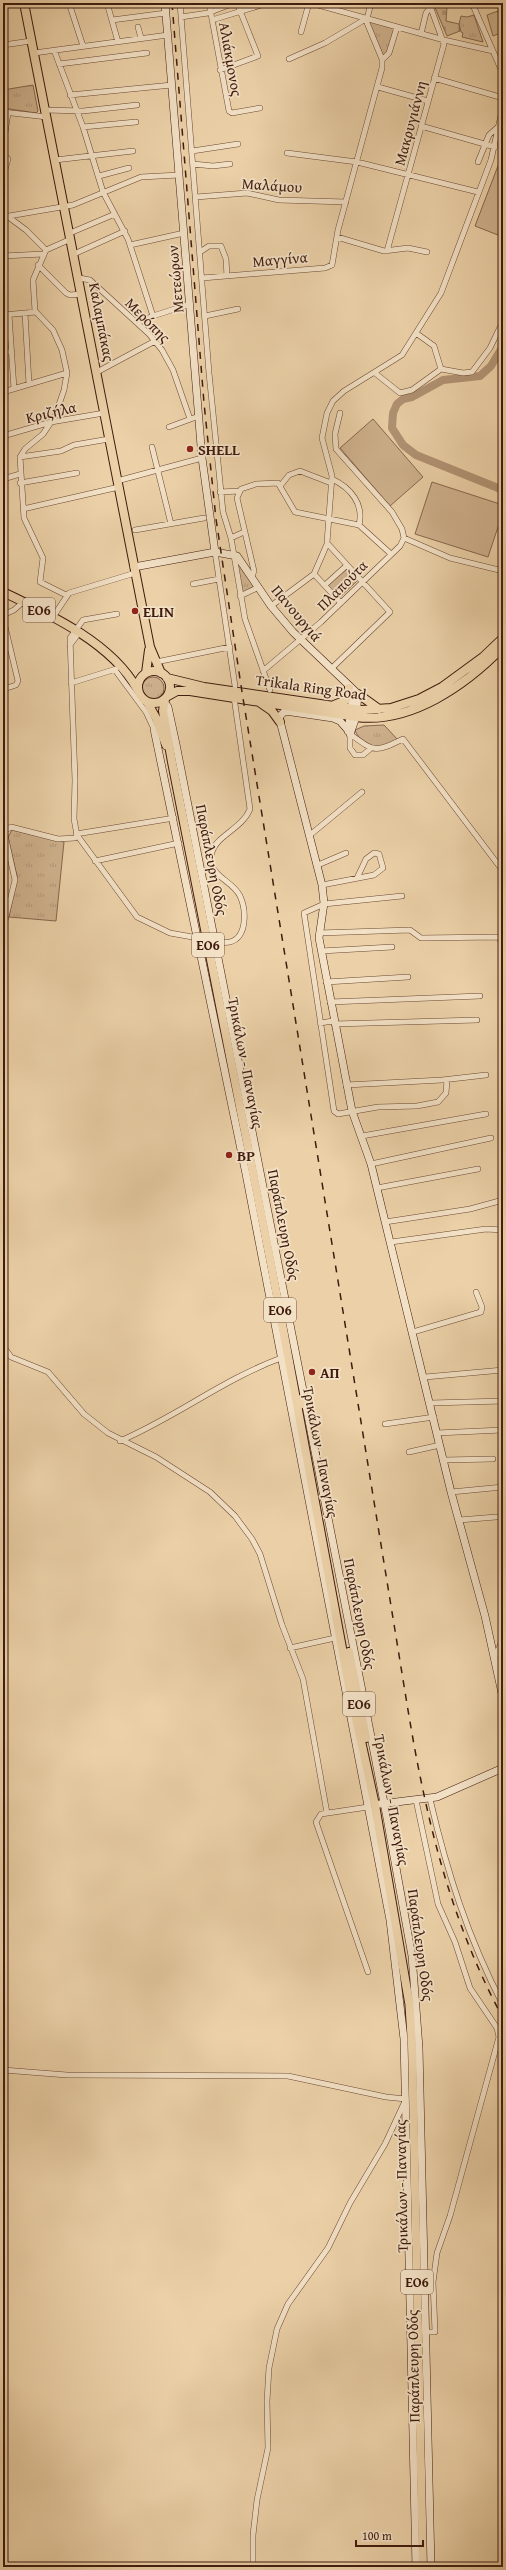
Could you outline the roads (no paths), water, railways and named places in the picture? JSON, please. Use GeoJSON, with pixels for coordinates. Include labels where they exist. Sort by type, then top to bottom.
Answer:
{"type":"FeatureCollection","features":[{"type":"Feature","properties":{"kind":"main road","name":"Καλαμπάκας"},"geometry":{"type":"LineString","coordinates":[[24,3],[150,647],[156,662],[164,675]]}},
{"type":"Feature","properties":{"kind":"main road","name":"ΕΟ6"},"geometry":{"type":"LineString","coordinates":[[3,592],[77,631],[119,668],[137,689],[140,697],[147,702]]}},
{"type":"Feature","properties":{"kind":"main road","name":"Trikala Ring Road"},"geometry":{"type":"LineString","coordinates":[[164,675],[204,687],[333,705],[355,715],[401,706],[427,695],[456,678],[503,638]]}},
{"type":"Feature","properties":{"kind":"main road","name":"Καλαμπάκας"},"geometry":{"type":"LineString","coordinates":[[145,674],[150,647]]}},
{"type":"Feature","properties":{"kind":"main road","name":"Trikala Ring Road"},"geometry":{"type":"LineString","coordinates":[[166,699],[183,691],[355,715],[388,717],[430,702],[459,683],[503,647]]}},
{"type":"Feature","properties":{"kind":"main road","name":"ΕΟ6"},"geometry":{"type":"LineString","coordinates":[[119,668],[145,674],[164,675],[170,687],[166,699]]}},
{"type":"Feature","properties":{"kind":"main road"},"geometry":{"type":"LineString","coordinates":[[137,689],[139,680],[145,674]]}},
{"type":"Feature","properties":{"kind":"main road"},"geometry":{"type":"LineString","coordinates":[[333,705],[346,699],[349,686]]}},
{"type":"Feature","properties":{"kind":"main road"},"geometry":{"type":"LineString","coordinates":[[358,694],[380,709]]}},
{"type":"Feature","properties":{"kind":"main road"},"geometry":{"type":"LineString","coordinates":[[147,702],[156,704],[166,699]]}},
{"type":"Feature","properties":{"kind":"main road","name":"Τρικάλων - Παναγίας"},"geometry":{"type":"LineString","coordinates":[[166,699],[164,711],[172,762],[244,1128],[250,1175],[285,1357],[298,1407],[336,1605],[350,1656],[376,1805],[405,1949],[412,2045],[424,2565]]}},
{"type":"Feature","properties":{"kind":"main road"},"geometry":{"type":"LineString","coordinates":[[255,700],[268,708],[280,722]]}},
{"type":"Feature","properties":{"kind":"main road","name":"Τρικάλων - Παναγίας"},"geometry":{"type":"LineString","coordinates":[[147,702],[172,762]]}},
{"type":"Feature","properties":{"kind":"main road"},"geometry":{"type":"LineString","coordinates":[[238,1136],[244,1128]]}},
{"type":"Feature","properties":{"kind":"main road"},"geometry":{"type":"LineString","coordinates":[[285,1357],[297,1361]]}},
{"type":"Feature","properties":{"kind":"main road"},"geometry":{"type":"LineString","coordinates":[[298,1407],[305,1400]]}},
{"type":"Feature","properties":{"kind":"street"},"geometry":{"type":"LineString","coordinates":[[69,3],[83,46]]}},
{"type":"Feature","properties":{"kind":"street"},"geometry":{"type":"LineString","coordinates":[[107,3],[118,42]]}},
{"type":"Feature","properties":{"kind":"street","name":"Μετεώρων"},"geometry":{"type":"LineString","coordinates":[[165,3],[202,458],[215,552]]}},
{"type":"Feature","properties":{"kind":"street"},"geometry":{"type":"LineString","coordinates":[[180,3],[204,316],[220,492],[224,520],[231,538],[246,625],[270,690]]}},
{"type":"Feature","properties":{"kind":"street","name":"Αλιάκμονος"},"geometry":{"type":"LineString","coordinates":[[209,3],[220,70],[229,112],[260,108]]}},
{"type":"Feature","properties":{"kind":"street"},"geometry":{"type":"LineString","coordinates":[[181,17],[210,12],[234,3]]}},
{"type":"Feature","properties":{"kind":"street"},"geometry":{"type":"LineString","coordinates":[[220,70],[258,56],[237,3]]}},
{"type":"Feature","properties":{"kind":"street"},"geometry":{"type":"LineString","coordinates":[[212,20],[240,13],[268,3]]}},
{"type":"Feature","properties":{"kind":"street"},"geometry":{"type":"LineString","coordinates":[[301,32],[310,3],[421,34],[494,51]]}},
{"type":"Feature","properties":{"kind":"street"},"geometry":{"type":"LineString","coordinates":[[288,59],[325,43],[365,19],[371,3]]}},
{"type":"Feature","properties":{"kind":"street"},"geometry":{"type":"LineString","coordinates":[[472,3],[503,74]]}},
{"type":"Feature","properties":{"kind":"street"},"geometry":{"type":"LineString","coordinates":[[430,6],[444,40]]}},
{"type":"Feature","properties":{"kind":"street"},"geometry":{"type":"LineString","coordinates":[[421,34],[427,11],[430,6]]}},
{"type":"Feature","properties":{"kind":"street"},"geometry":{"type":"LineString","coordinates":[[112,20],[166,13]]}},
{"type":"Feature","properties":{"kind":"street"},"geometry":{"type":"LineString","coordinates":[[365,19],[382,60],[378,87],[337,237],[387,251],[408,248],[428,252]]}},
{"type":"Feature","properties":{"kind":"street"},"geometry":{"type":"LineString","coordinates":[[138,27],[141,38]]}},
{"type":"Feature","properties":{"kind":"street"},"geometry":{"type":"LineString","coordinates":[[382,60],[389,53],[397,27]]}},
{"type":"Feature","properties":{"kind":"street"},"geometry":{"type":"LineString","coordinates":[[34,53],[168,35]]}},
{"type":"Feature","properties":{"kind":"street","name":"Μακρυγιάννη"},"geometry":{"type":"LineString","coordinates":[[387,251],[444,40]]}},
{"type":"Feature","properties":{"kind":"street"},"geometry":{"type":"LineString","coordinates":[[3,45],[31,41]]}},
{"type":"Feature","properties":{"kind":"street"},"geometry":{"type":"LineString","coordinates":[[54,50],[83,127],[103,192],[130,245],[153,316]]}},
{"type":"Feature","properties":{"kind":"street"},"geometry":{"type":"LineString","coordinates":[[59,64],[148,54]]}},
{"type":"Feature","properties":{"kind":"street"},"geometry":{"type":"LineString","coordinates":[[434,78],[503,98]]}},
{"type":"Feature","properties":{"kind":"street"},"geometry":{"type":"LineString","coordinates":[[70,95],[172,85]]}},
{"type":"Feature","properties":{"kind":"street"},"geometry":{"type":"LineString","coordinates":[[378,87],[428,101]]}},
{"type":"Feature","properties":{"kind":"street"},"geometry":{"type":"LineString","coordinates":[[3,146],[5,113],[46,113],[137,105]]}},
{"type":"Feature","properties":{"kind":"street"},"geometry":{"type":"LineString","coordinates":[[272,606],[314,574],[327,544],[331,481],[322,438],[327,413],[338,396],[402,355],[446,282],[495,147],[503,106]]}},
{"type":"Feature","properties":{"kind":"street"},"geometry":{"type":"LineString","coordinates":[[83,127],[136,122]]}},
{"type":"Feature","properties":{"kind":"street"},"geometry":{"type":"LineString","coordinates":[[421,126],[495,147]]}},
{"type":"Feature","properties":{"kind":"street"},"geometry":{"type":"LineString","coordinates":[[478,162],[492,131],[499,126]]}},
{"type":"Feature","properties":{"kind":"street"},"geometry":{"type":"LineString","coordinates":[[192,151],[238,144]]}},
{"type":"Feature","properties":{"kind":"street"},"geometry":{"type":"LineString","coordinates":[[55,160],[133,151]]}},
{"type":"Feature","properties":{"kind":"street"},"geometry":{"type":"LineString","coordinates":[[288,153],[357,162],[478,192]]}},
{"type":"Feature","properties":{"kind":"street"},"geometry":{"type":"LineString","coordinates":[[3,154],[8,159],[3,176]]}},
{"type":"Feature","properties":{"kind":"street"},"geometry":{"type":"LineString","coordinates":[[193,164],[213,166],[230,164]]}},
{"type":"Feature","properties":{"kind":"street"},"geometry":{"type":"LineString","coordinates":[[99,176],[129,168]]}},
{"type":"Feature","properties":{"kind":"street"},"geometry":{"type":"LineString","coordinates":[[9,216],[64,207],[141,177],[179,176]]}},
{"type":"Feature","properties":{"kind":"street","name":"Μαλάμου"},"geometry":{"type":"LineString","coordinates":[[196,197],[247,193],[279,200],[346,202]]}},
{"type":"Feature","properties":{"kind":"street"},"geometry":{"type":"LineString","coordinates":[[3,213],[9,216],[44,252]]}},
{"type":"Feature","properties":{"kind":"street"},"geometry":{"type":"LineString","coordinates":[[3,256],[44,252],[70,236],[115,214]]}},
{"type":"Feature","properties":{"kind":"street"},"geometry":{"type":"LineString","coordinates":[[74,254],[124,231]]}},
{"type":"Feature","properties":{"kind":"street"},"geometry":{"type":"LineString","coordinates":[[130,245],[184,233]]}},
{"type":"Feature","properties":{"kind":"street","name":"Μαγγίνα"},"geometry":{"type":"LineString","coordinates":[[202,278],[328,267],[334,259],[337,237]]}},
{"type":"Feature","properties":{"kind":"street"},"geometry":{"type":"LineString","coordinates":[[200,252],[209,246],[221,246],[226,259],[226,276]]}},
{"type":"Feature","properties":{"kind":"street"},"geometry":{"type":"LineString","coordinates":[[44,252],[32,282],[36,312],[54,330],[62,350],[67,373],[61,402],[51,422],[20,457],[20,483],[22,509],[28,528],[43,558],[40,582],[66,595]]}},
{"type":"Feature","properties":{"kind":"street"},"geometry":{"type":"LineString","coordinates":[[38,265],[66,292],[73,295],[82,294]]}},
{"type":"Feature","properties":{"kind":"street","name":"Μερόπης"},"geometry":{"type":"LineString","coordinates":[[79,278],[90,280],[155,341],[170,364],[190,418]]}},
{"type":"Feature","properties":{"kind":"street"},"geometry":{"type":"LineString","coordinates":[[137,323],[190,304]]}},
{"type":"Feature","properties":{"kind":"street"},"geometry":{"type":"LineString","coordinates":[[204,316],[238,309]]}},
{"type":"Feature","properties":{"kind":"street"},"geometry":{"type":"LineString","coordinates":[[14,389],[12,352],[6,315],[36,312]]}},
{"type":"Feature","properties":{"kind":"street"},"geometry":{"type":"LineString","coordinates":[[25,313],[29,384]]}},
{"type":"Feature","properties":{"kind":"street"},"geometry":{"type":"LineString","coordinates":[[374,373],[394,390],[403,393],[416,388],[441,369],[463,373],[476,369],[490,348],[503,321]]}},
{"type":"Feature","properties":{"kind":"street"},"geometry":{"type":"LineString","coordinates":[[416,333],[434,346],[441,369]]}},
{"type":"Feature","properties":{"kind":"street"},"geometry":{"type":"LineString","coordinates":[[97,372],[155,341]]}},
{"type":"Feature","properties":{"kind":"street"},"geometry":{"type":"LineString","coordinates":[[3,352],[12,352]]}},
{"type":"Feature","properties":{"kind":"street"},"geometry":{"type":"LineString","coordinates":[[3,392],[67,373]]}},
{"type":"Feature","properties":{"kind":"street","name":"Κριζήλα"},"geometry":{"type":"LineString","coordinates":[[3,436],[51,422],[104,413]]}},
{"type":"Feature","properties":{"kind":"street"},"geometry":{"type":"LineString","coordinates":[[340,413],[335,434],[336,449],[392,512],[402,528],[404,538],[450,558],[503,571]]}},
{"type":"Feature","properties":{"kind":"street"},"geometry":{"type":"LineString","coordinates":[[169,427],[190,418],[199,416]]}},
{"type":"Feature","properties":{"kind":"street"},"geometry":{"type":"LineString","coordinates":[[20,457],[61,451],[74,445],[109,439]]}},
{"type":"Feature","properties":{"kind":"street"},"geometry":{"type":"LineString","coordinates":[[152,447],[171,524]]}},
{"type":"Feature","properties":{"kind":"street"},"geometry":{"type":"LineString","coordinates":[[22,509],[118,484],[158,470],[202,458]]}},
{"type":"Feature","properties":{"kind":"street"},"geometry":{"type":"LineString","coordinates":[[281,485],[289,475],[300,471],[345,487],[357,500],[361,510],[358,525]]}},
{"type":"Feature","properties":{"kind":"street"},"geometry":{"type":"LineString","coordinates":[[20,483],[77,472]]}},
{"type":"Feature","properties":{"kind":"street"},"geometry":{"type":"LineString","coordinates":[[3,479],[20,474]]}},
{"type":"Feature","properties":{"kind":"street"},"geometry":{"type":"LineString","coordinates":[[220,492],[239,492],[246,486],[273,482],[281,485],[295,512],[358,525],[391,554]]}},
{"type":"Feature","properties":{"kind":"street"},"geometry":{"type":"LineString","coordinates":[[239,492],[237,505],[254,571],[252,576]]}},
{"type":"Feature","properties":{"kind":"street"},"geometry":{"type":"LineString","coordinates":[[134,530],[204,518]]}},
{"type":"Feature","properties":{"kind":"street"},"geometry":{"type":"LineString","coordinates":[[231,538],[244,532]]}},
{"type":"Feature","properties":{"kind":"street","name":"Πλαπούτα"},"geometry":{"type":"LineString","coordinates":[[263,671],[301,641],[400,546],[404,538]]}},
{"type":"Feature","properties":{"kind":"street"},"geometry":{"type":"LineString","coordinates":[[327,544],[390,612],[331,669]]}},
{"type":"Feature","properties":{"kind":"street"},"geometry":{"type":"LineString","coordinates":[[53,617],[66,595],[135,570],[215,552],[233,554]]}},
{"type":"Feature","properties":{"kind":"street"},"geometry":{"type":"LineString","coordinates":[[215,552],[235,686]]}},
{"type":"Feature","properties":{"kind":"street","name":"Πανουργιά"},"geometry":{"type":"LineString","coordinates":[[233,554],[238,557],[272,606],[301,641],[358,694]]}},
{"type":"Feature","properties":{"kind":"street"},"geometry":{"type":"LineString","coordinates":[[324,585],[346,566]]}},
{"type":"Feature","properties":{"kind":"street"},"geometry":{"type":"LineString","coordinates":[[314,574],[341,603]]}},
{"type":"Feature","properties":{"kind":"street"},"geometry":{"type":"LineString","coordinates":[[193,584],[219,579]]}},
{"type":"Feature","properties":{"kind":"street"},"geometry":{"type":"LineString","coordinates":[[240,596],[259,587]]}},
{"type":"Feature","properties":{"kind":"street"},"geometry":{"type":"LineString","coordinates":[[3,615],[14,610],[23,602]]}},
{"type":"Feature","properties":{"kind":"street"},"geometry":{"type":"LineString","coordinates":[[117,614],[85,619],[70,645],[76,836],[136,917],[170,933],[198,938]]}},
{"type":"Feature","properties":{"kind":"street"},"geometry":{"type":"LineString","coordinates":[[3,618],[18,680],[16,685],[7,688]]}},
{"type":"Feature","properties":{"kind":"street"},"geometry":{"type":"LineString","coordinates":[[156,662],[230,647]]}},
{"type":"Feature","properties":{"kind":"street"},"geometry":{"type":"LineString","coordinates":[[71,683],[119,668],[157,728]]}},
{"type":"Feature","properties":{"kind":"street"},"geometry":{"type":"LineString","coordinates":[[349,686],[355,715]]}},
{"type":"Feature","properties":{"kind":"street"},"geometry":{"type":"LineString","coordinates":[[358,694],[355,715],[349,732],[350,748],[355,755],[362,755],[370,749],[381,749],[403,739],[503,871]]}},
{"type":"Feature","properties":{"kind":"street"},"geometry":{"type":"LineString","coordinates":[[214,942],[230,942],[236,938],[241,934],[244,920],[240,896],[215,872],[211,857],[216,845],[240,825],[250,809],[234,697]]}},
{"type":"Feature","properties":{"kind":"street","name":"Παράπλευρη Οδός"},"geometry":{"type":"LineString","coordinates":[[166,699],[305,1400],[376,1805],[396,1961],[404,2039],[416,2567]]}},
{"type":"Feature","properties":{"kind":"street"},"geometry":{"type":"LineString","coordinates":[[370,749],[349,732],[337,719],[287,711],[280,713],[280,722],[318,864],[322,885],[324,904],[319,933],[321,951],[346,1085],[352,1111],[371,1164],[391,1242],[425,1377],[451,1492],[495,1657],[503,1698]]}},
{"type":"Feature","properties":{"kind":"street","name":"Παράπλευρη Οδός"},"geometry":{"type":"LineString","coordinates":[[157,728],[238,1136],[250,1175]]}},
{"type":"Feature","properties":{"kind":"street"},"geometry":{"type":"LineString","coordinates":[[310,835],[362,792]]}},
{"type":"Feature","properties":{"kind":"street"},"geometry":{"type":"LineString","coordinates":[[3,930],[15,880],[4,827],[58,839],[174,818]]}},
{"type":"Feature","properties":{"kind":"street"},"geometry":{"type":"LineString","coordinates":[[95,860],[179,842]]}},
{"type":"Feature","properties":{"kind":"street"},"geometry":{"type":"LineString","coordinates":[[318,864],[346,852]]}},
{"type":"Feature","properties":{"kind":"street"},"geometry":{"type":"LineString","coordinates":[[322,885],[357,878],[381,872],[383,866],[379,854],[374,853],[366,859],[357,878]]}},
{"type":"Feature","properties":{"kind":"street"},"geometry":{"type":"LineString","coordinates":[[402,896],[324,904],[306,911],[304,915],[335,1113],[378,1107],[417,1106],[438,1102],[446,1093],[446,1080]]}},
{"type":"Feature","properties":{"kind":"street"},"geometry":{"type":"LineString","coordinates":[[319,933],[410,930],[421,938],[497,937],[500,938],[503,954]]}},
{"type":"Feature","properties":{"kind":"street"},"geometry":{"type":"LineString","coordinates":[[321,951],[392,947]]}},
{"type":"Feature","properties":{"kind":"street"},"geometry":{"type":"LineString","coordinates":[[326,982],[408,977]]}},
{"type":"Feature","properties":{"kind":"street"},"geometry":{"type":"LineString","coordinates":[[330,1002],[480,996]]}},
{"type":"Feature","properties":{"kind":"street"},"geometry":{"type":"LineString","coordinates":[[320,1023],[477,1020]]}},
{"type":"Feature","properties":{"kind":"street"},"geometry":{"type":"LineString","coordinates":[[346,1085],[446,1080],[486,1075]]}},
{"type":"Feature","properties":{"kind":"street"},"geometry":{"type":"LineString","coordinates":[[362,1136],[486,1114]]}},
{"type":"Feature","properties":{"kind":"street"},"geometry":{"type":"LineString","coordinates":[[371,1164],[491,1138]]}},
{"type":"Feature","properties":{"kind":"street"},"geometry":{"type":"LineString","coordinates":[[377,1188],[478,1169]]}},
{"type":"Feature","properties":{"kind":"street"},"geometry":{"type":"LineString","coordinates":[[385,1222],[470,1209],[503,1200]]}},
{"type":"Feature","properties":{"kind":"street"},"geometry":{"type":"LineString","coordinates":[[391,1242],[486,1229],[503,1230]]}},
{"type":"Feature","properties":{"kind":"street"},"geometry":{"type":"LineString","coordinates":[[413,1332],[481,1312],[482,1307],[476,1292]]}},
{"type":"Feature","properties":{"kind":"street"},"geometry":{"type":"LineString","coordinates":[[3,1346],[12,1357],[48,1372],[90,1419],[120,1441],[156,1457],[210,1492],[235,1516],[258,1547],[290,1648],[300,1668],[308,1699],[327,1813]]}},
{"type":"Feature","properties":{"kind":"street"},"geometry":{"type":"LineString","coordinates":[[120,1441],[154,1426],[224,1384],[285,1357]]}},
{"type":"Feature","properties":{"kind":"street","name":"Παράπλευρη Οδός"},"geometry":{"type":"LineString","coordinates":[[285,1357],[335,1638],[376,1805],[416,1993],[431,2567]]}},
{"type":"Feature","properties":{"kind":"street"},"geometry":{"type":"LineString","coordinates":[[425,1377],[503,1370]]}},
{"type":"Feature","properties":{"kind":"street"},"geometry":{"type":"LineString","coordinates":[[431,1403],[503,1401]]}},
{"type":"Feature","properties":{"kind":"street"},"geometry":{"type":"LineString","coordinates":[[385,1424],[434,1417]]}},
{"type":"Feature","properties":{"kind":"street"},"geometry":{"type":"LineString","coordinates":[[438,1433],[502,1430]]}},
{"type":"Feature","properties":{"kind":"street"},"geometry":{"type":"LineString","coordinates":[[409,1452],[440,1445]]}},
{"type":"Feature","properties":{"kind":"street"},"geometry":{"type":"LineString","coordinates":[[444,1460],[493,1459]]}},
{"type":"Feature","properties":{"kind":"street"},"geometry":{"type":"LineString","coordinates":[[451,1492],[503,1487]]}},
{"type":"Feature","properties":{"kind":"street"},"geometry":{"type":"LineString","coordinates":[[459,1520],[496,1517]]}},
{"type":"Feature","properties":{"kind":"street"},"geometry":{"type":"LineString","coordinates":[[290,1648],[335,1638]]}},
{"type":"Feature","properties":{"kind":"street"},"geometry":{"type":"LineString","coordinates":[[495,1657],[503,1639]]}},
{"type":"Feature","properties":{"kind":"street"},"geometry":{"type":"LineString","coordinates":[[368,1972],[317,1828],[318,1817],[327,1813],[376,1805],[430,1799],[503,1768]]}},
{"type":"Feature","properties":{"kind":"street"},"geometry":{"type":"LineString","coordinates":[[430,1799],[452,1887],[473,1941],[503,2005]]}},
{"type":"Feature","properties":{"kind":"street"},"geometry":{"type":"LineString","coordinates":[[416,1800],[438,1904],[456,1946],[466,1978],[497,2028],[499,2037],[450,2216],[437,2253],[433,2277],[435,2332],[425,2332]]}},
{"type":"Feature","properties":{"kind":"street"},"geometry":{"type":"LineString","coordinates":[[3,2070],[67,2075],[288,2076],[386,2098],[406,2100],[385,2144],[350,2203],[328,2248],[288,2304],[277,2329],[269,2368],[267,2397],[268,2448],[257,2500],[253,2535],[253,2567]]}},
{"type":"Feature","properties":{"kind":"waterway"},"geometry":{"type":"LineString","coordinates":[[503,346],[491,366],[480,376],[443,380],[412,397],[403,399],[397,404],[393,413],[392,428],[403,445],[416,455],[503,490]]}},
{"type":"Feature","properties":{"kind":"railway"},"geometry":{"type":"LineString","coordinates":[[172,3],[204,403],[216,519],[242,692],[407,1704],[422,1786],[442,1865],[468,1943],[484,1981],[503,2018]]}},
{"type":"Feature","properties":{"kind":"place","name":"SHELL"},"geometry":{"type":"Point","coordinates":[190,449]}},
{"type":"Feature","properties":{"kind":"place","name":"ELIN"},"geometry":{"type":"Point","coordinates":[135,611]}},
{"type":"Feature","properties":{"kind":"place","name":"BP"},"geometry":{"type":"Point","coordinates":[229,1155]}},
{"type":"Feature","properties":{"kind":"place","name":"ΑΠ"},"geometry":{"type":"Point","coordinates":[312,1372]}}]}
